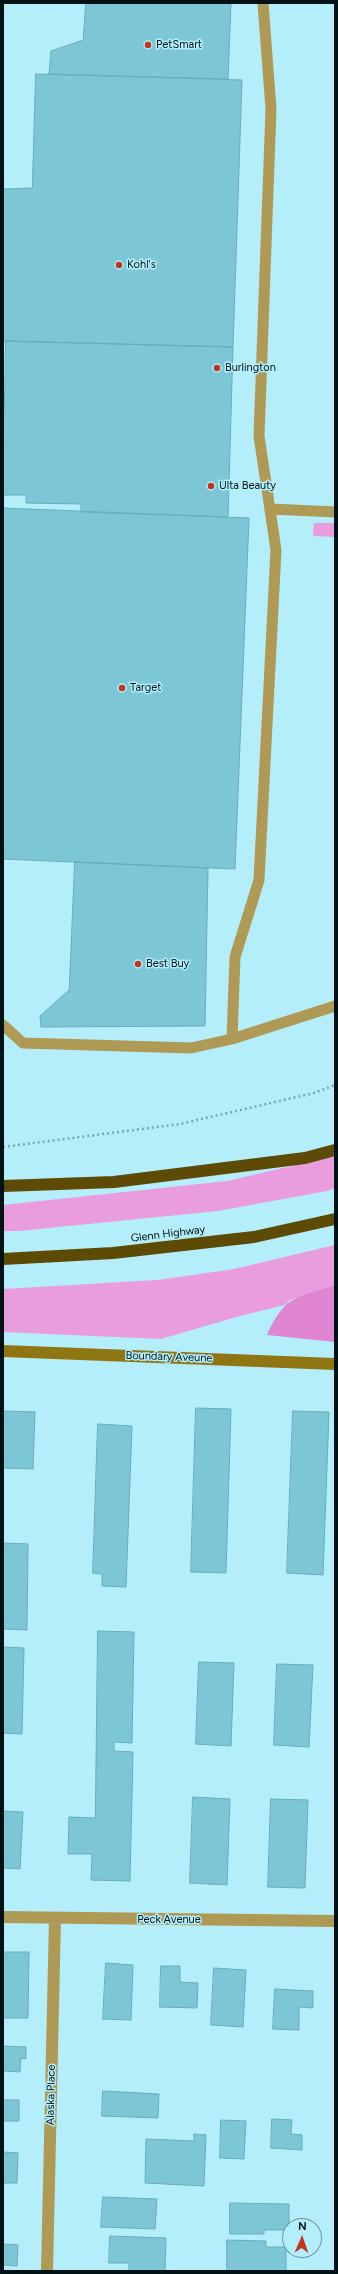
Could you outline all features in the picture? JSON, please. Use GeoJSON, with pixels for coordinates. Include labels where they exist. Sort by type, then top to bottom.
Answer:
{"type":"FeatureCollection","features":[{"type":"Feature","properties":{"kind":"highway"},"geometry":{"type":"LineString","coordinates":[[3,1186],[114,1182],[305,1158],[335,1150]]}},
{"type":"Feature","properties":{"kind":"highway","name":"Glenn Highway"},"geometry":{"type":"LineString","coordinates":[[3,1258],[113,1253],[254,1237],[335,1219]]}},
{"type":"Feature","properties":{"kind":"street","name":"Boundary Aveune"},"geometry":{"type":"LineString","coordinates":[[3,1351],[335,1364]]}},
{"type":"Feature","properties":{"kind":"street","name":"Peck Avenue"},"geometry":{"type":"LineString","coordinates":[[3,1917],[55,1920],[335,1921]]}},
{"type":"Feature","properties":{"kind":"street","name":"Alaska Place"},"geometry":{"type":"LineString","coordinates":[[47,2271],[55,1920]]}},
{"type":"Feature","properties":{"kind":"lane"},"geometry":{"type":"LineString","coordinates":[[232,1040],[235,957],[258,880],[276,550],[272,509],[259,436],[271,109],[263,3]]}},
{"type":"Feature","properties":{"kind":"lane"},"geometry":{"type":"LineString","coordinates":[[272,509],[335,512]]}},
{"type":"Feature","properties":{"kind":"lane"},"geometry":{"type":"LineString","coordinates":[[3,1025],[23,1044],[191,1048],[232,1040],[335,1006]]}},
{"type":"Feature","properties":{"kind":"path"},"geometry":{"type":"LineString","coordinates":[[3,1147],[180,1124],[314,1093],[335,1085]]}},
{"type":"Feature","properties":{"kind":"shaded area"},"geometry":{"type":"Polygon","coordinates":[[[314,523],[335,523],[335,537],[313,536],[314,523]]]}},
{"type":"Feature","properties":{"kind":"shaded area"},"geometry":{"type":"Polygon","coordinates":[[[335,1156],[335,1188],[327,1191],[218,1211],[19,1231],[3,1231],[3,1205],[227,1181],[335,1156]]]}},
{"type":"Feature","properties":{"kind":"shaded area"},"geometry":{"type":"Polygon","coordinates":[[[335,1245],[335,1285],[290,1300],[285,1305],[240,1316],[161,1339],[3,1332],[3,1289],[157,1280],[234,1269],[335,1245]]]}},
{"type":"Feature","properties":{"kind":"shaded area"},"geometry":{"type":"Polygon","coordinates":[[[335,1285],[335,1342],[267,1335],[273,1322],[286,1305],[301,1296],[335,1285]]]}},
{"type":"Feature","properties":{"kind":"building","name":"PetSmart"},"geometry":{"type":"Polygon","coordinates":[[[86,3],[231,3],[228,79],[49,74],[51,51],[83,40],[86,3]]]}},
{"type":"Feature","properties":{"kind":"building","name":"Kohl's"},"geometry":{"type":"Polygon","coordinates":[[[36,74],[242,80],[233,347],[3,341],[3,189],[32,188],[36,74]]]}},
{"type":"Feature","properties":{"kind":"building"},"geometry":{"type":"Polygon","coordinates":[[[6,341],[233,347],[228,517],[81,512],[81,504],[26,503],[26,495],[3,495],[6,341]]]}},
{"type":"Feature","properties":{"kind":"building","name":"Target"},"geometry":{"type":"Polygon","coordinates":[[[3,508],[249,518],[235,869],[3,859],[3,508]]]}},
{"type":"Feature","properties":{"kind":"building","name":"Best Buy"},"geometry":{"type":"Polygon","coordinates":[[[75,862],[208,868],[205,1026],[41,1027],[40,1016],[69,990],[75,862]]]}},
{"type":"Feature","properties":{"kind":"building"},"geometry":{"type":"Polygon","coordinates":[[[196,1408],[231,1409],[226,1573],[191,1572],[196,1408]]]}},
{"type":"Feature","properties":{"kind":"building"},"geometry":{"type":"Polygon","coordinates":[[[3,1411],[35,1412],[33,1469],[3,1468],[3,1411]]]}},
{"type":"Feature","properties":{"kind":"building"},"geometry":{"type":"Polygon","coordinates":[[[293,1411],[329,1412],[323,1575],[287,1573],[293,1411]]]}},
{"type":"Feature","properties":{"kind":"building"},"geometry":{"type":"Polygon","coordinates":[[[98,1424],[132,1426],[126,1587],[102,1586],[102,1574],[93,1573],[98,1424]]]}},
{"type":"Feature","properties":{"kind":"building"},"geometry":{"type":"Polygon","coordinates":[[[3,1543],[28,1544],[27,1630],[3,1629],[3,1543]]]}},
{"type":"Feature","properties":{"kind":"building"},"geometry":{"type":"Polygon","coordinates":[[[98,1631],[134,1632],[132,1743],[114,1742],[114,1751],[133,1752],[130,1881],[91,1880],[92,1854],[68,1854],[69,1817],[95,1818],[98,1631]]]}},
{"type":"Feature","properties":{"kind":"building"},"geometry":{"type":"Polygon","coordinates":[[[3,1647],[24,1648],[22,1734],[3,1733],[3,1647]]]}},
{"type":"Feature","properties":{"kind":"building"},"geometry":{"type":"Polygon","coordinates":[[[199,1662],[234,1663],[231,1746],[196,1744],[199,1662]]]}},
{"type":"Feature","properties":{"kind":"building"},"geometry":{"type":"Polygon","coordinates":[[[277,1664],[313,1665],[309,1747],[274,1745],[277,1664]]]}},
{"type":"Feature","properties":{"kind":"building"},"geometry":{"type":"Polygon","coordinates":[[[193,1797],[230,1799],[227,1885],[190,1883],[193,1797]]]}},
{"type":"Feature","properties":{"kind":"building"},"geometry":{"type":"Polygon","coordinates":[[[271,1799],[308,1800],[305,1888],[268,1887],[271,1799]]]}},
{"type":"Feature","properties":{"kind":"building"},"geometry":{"type":"Polygon","coordinates":[[[3,1811],[23,1812],[20,1869],[3,1868],[3,1811]]]}},
{"type":"Feature","properties":{"kind":"building"},"geometry":{"type":"Polygon","coordinates":[[[3,1952],[29,1952],[28,2018],[3,2018],[3,1952]]]}},
{"type":"Feature","properties":{"kind":"building"},"geometry":{"type":"Polygon","coordinates":[[[106,1963],[133,1965],[131,2020],[103,2019],[106,1963]]]}},
{"type":"Feature","properties":{"kind":"building"},"geometry":{"type":"Polygon","coordinates":[[[161,1966],[180,1966],[180,1982],[198,1983],[197,2008],[160,2007],[161,1966]]]}},
{"type":"Feature","properties":{"kind":"building"},"geometry":{"type":"Polygon","coordinates":[[[214,1968],[246,1970],[243,2027],[211,2025],[214,1968]]]}},
{"type":"Feature","properties":{"kind":"building"},"geometry":{"type":"Polygon","coordinates":[[[275,1989],[313,1991],[313,2008],[299,2007],[299,2030],[273,2029],[275,1989]]]}},
{"type":"Feature","properties":{"kind":"building"},"geometry":{"type":"Polygon","coordinates":[[[3,2046],[26,2047],[26,2059],[21,2058],[20,2072],[3,2071],[3,2046]]]}},
{"type":"Feature","properties":{"kind":"building"},"geometry":{"type":"Polygon","coordinates":[[[103,2091],[159,2094],[158,2118],[102,2116],[103,2091]]]}},
{"type":"Feature","properties":{"kind":"building"},"geometry":{"type":"Polygon","coordinates":[[[3,2100],[19,2100],[19,2121],[3,2121],[3,2100]]]}},
{"type":"Feature","properties":{"kind":"building"},"geometry":{"type":"Polygon","coordinates":[[[272,2119],[292,2120],[291,2134],[302,2135],[302,2150],[271,2148],[272,2119]]]}},
{"type":"Feature","properties":{"kind":"building"},"geometry":{"type":"Polygon","coordinates":[[[221,2120],[246,2121],[244,2159],[220,2158],[221,2120]]]}},
{"type":"Feature","properties":{"kind":"building"},"geometry":{"type":"Polygon","coordinates":[[[194,2134],[206,2135],[204,2186],[145,2183],[146,2139],[194,2141],[194,2134]]]}},
{"type":"Feature","properties":{"kind":"building"},"geometry":{"type":"Polygon","coordinates":[[[3,2152],[18,2153],[17,2183],[3,2183],[3,2152]]]}},
{"type":"Feature","properties":{"kind":"building"},"geometry":{"type":"Polygon","coordinates":[[[103,2197],[157,2199],[155,2229],[101,2227],[103,2197]]]}},
{"type":"Feature","properties":{"kind":"building"},"geometry":{"type":"Polygon","coordinates":[[[230,2203],[289,2204],[289,2218],[282,2218],[282,2230],[264,2230],[264,2234],[230,2234],[230,2203]]]}},
{"type":"Feature","properties":{"kind":"building"},"geometry":{"type":"Polygon","coordinates":[[[110,2236],[166,2238],[165,2271],[129,2271],[129,2263],[109,2263],[110,2236]]]}},
{"type":"Feature","properties":{"kind":"building"},"geometry":{"type":"Polygon","coordinates":[[[227,2240],[266,2241],[266,2247],[282,2247],[282,2258],[286,2258],[286,2271],[227,2271],[227,2240]]]}},
{"type":"Feature","properties":{"kind":"building"},"geometry":{"type":"Polygon","coordinates":[[[3,2244],[18,2245],[17,2266],[3,2265],[3,2244]]]}},
{"type":"Feature","properties":{"kind":"place","name":"PetSmart"},"geometry":{"type":"Point","coordinates":[148,45]}},
{"type":"Feature","properties":{"kind":"place","name":"Kohl's"},"geometry":{"type":"Point","coordinates":[119,265]}},
{"type":"Feature","properties":{"kind":"place","name":"Burlington"},"geometry":{"type":"Point","coordinates":[217,368]}},
{"type":"Feature","properties":{"kind":"place","name":"Ulta Beauty"},"geometry":{"type":"Point","coordinates":[211,486]}},
{"type":"Feature","properties":{"kind":"place","name":"Target"},"geometry":{"type":"Point","coordinates":[122,688]}},
{"type":"Feature","properties":{"kind":"place","name":"Best Buy"},"geometry":{"type":"Point","coordinates":[138,964]}}]}
